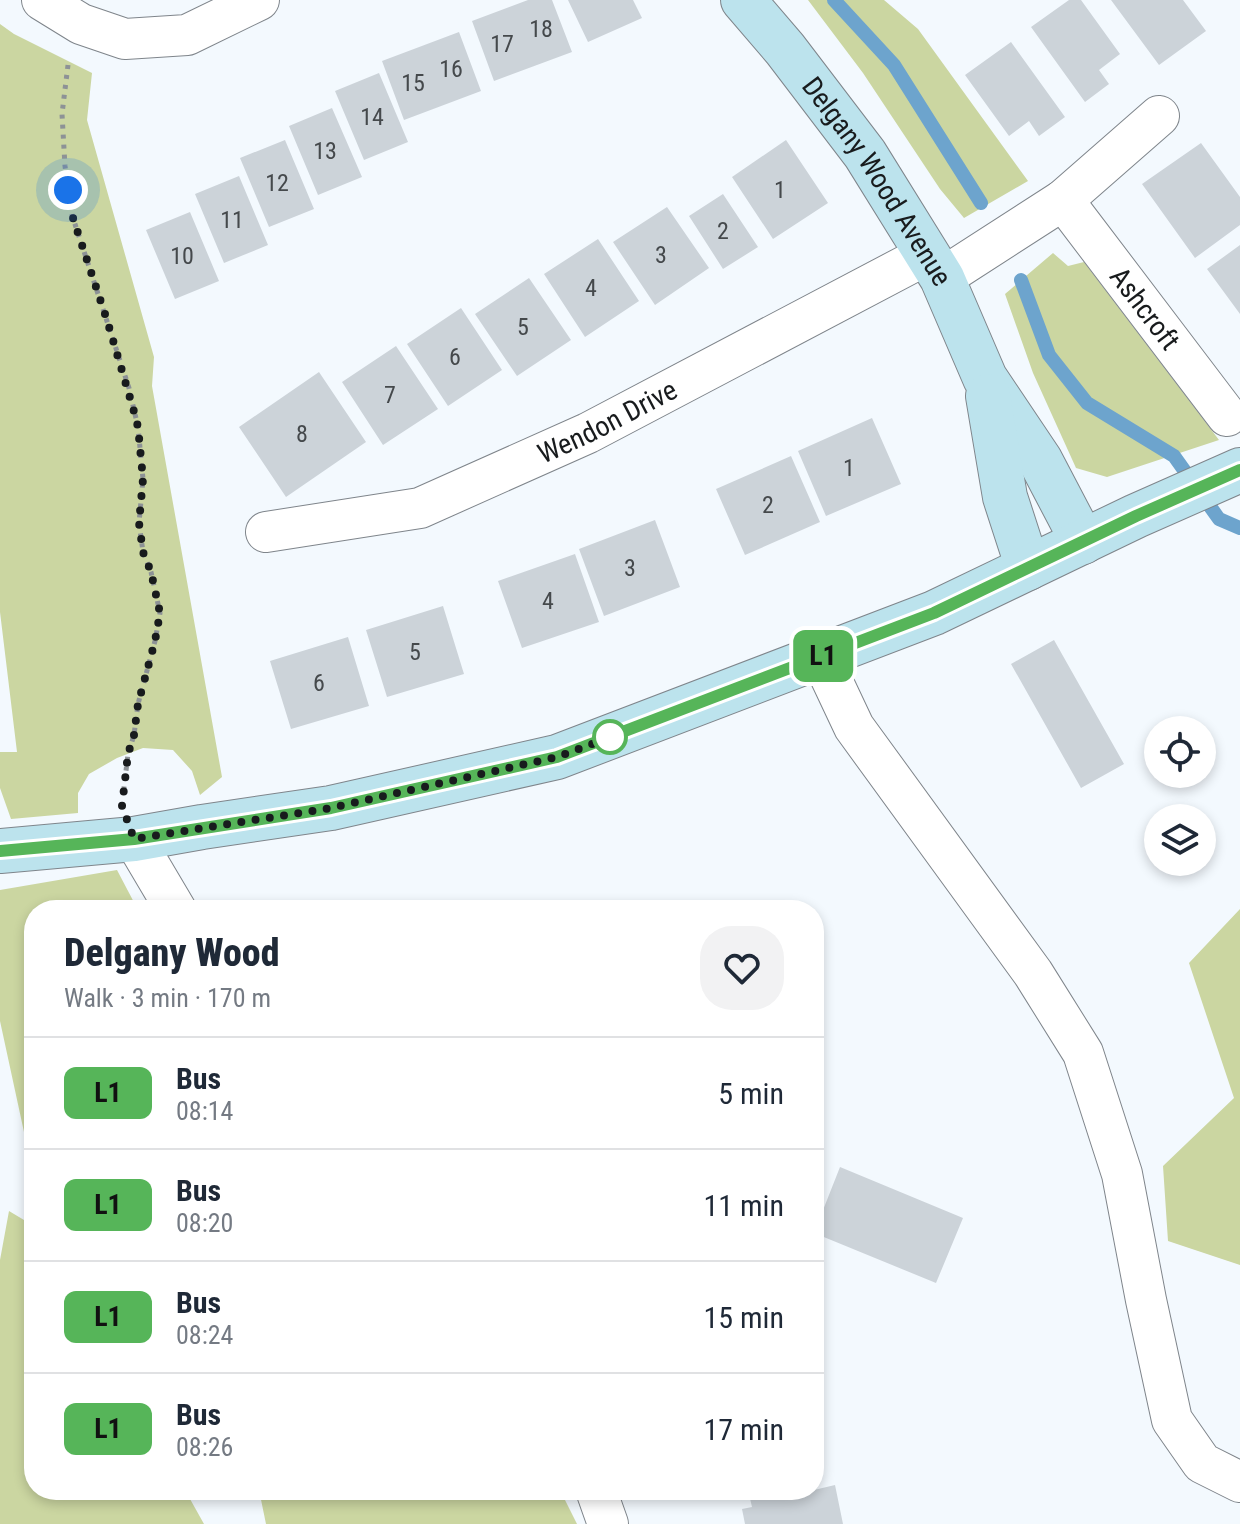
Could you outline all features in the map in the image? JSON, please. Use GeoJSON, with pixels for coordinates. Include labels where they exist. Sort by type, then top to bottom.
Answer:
{"type":"FeatureCollection","features":[{"type":"Feature","properties":{"kind":"main road","name":"Delgany Wood Avenue"},"geometry":{"type":"LineString","coordinates":[[743,0],[785,49],[865,154],[935,266],[985,378],[1040,460],[1083,542]]}},
{"type":"Feature","properties":{"kind":"main road","name":"Delgany Wood Avenue"},"geometry":{"type":"LineString","coordinates":[[985,378],[1005,497],[1028,568]]}},
{"type":"Feature","properties":{"kind":"main road"},"geometry":{"type":"LineString","coordinates":[[0,851],[134,839],[331,808],[557,757],[934,613],[1240,470]]}},
{"type":"Feature","properties":{"kind":"street"},"geometry":{"type":"LineString","coordinates":[[42,0],[81,24],[125,39],[187,35],[259,0]]}},
{"type":"Feature","properties":{"kind":"street"},"geometry":{"type":"LineString","coordinates":[[935,266],[1063,200],[1159,116]]}},
{"type":"Feature","properties":{"kind":"street","name":"Ashcroft"},"geometry":{"type":"LineString","coordinates":[[1063,200],[1227,416]]}},
{"type":"Feature","properties":{"kind":"street","name":"Wendon Drive"},"geometry":{"type":"LineString","coordinates":[[266,532],[420,508],[588,433],[935,266]]}},
{"type":"Feature","properties":{"kind":"street"},"geometry":{"type":"LineString","coordinates":[[821,657],[854,727],[1033,973],[1083,1053],[1122,1174],[1172,1420],[1202,1463],[1240,1482]]}},
{"type":"Feature","properties":{"kind":"street"},"geometry":{"type":"LineString","coordinates":[[134,839],[170,900]]}},
{"type":"Feature","properties":{"kind":"street"},"geometry":{"type":"LineString","coordinates":[[600,1500],[608,1524]]}},
{"type":"Feature","properties":{"kind":"path"},"geometry":{"type":"LineString","coordinates":[[81,24],[68,64],[62,114],[65,166],[72,215],[112,333],[135,414],[143,479],[139,523],[143,552],[160,613],[128,754],[122,806],[134,839]]}},
{"type":"Feature","properties":{"kind":"green space"},"geometry":{"type":"Polygon","coordinates":[[[808,0],[884,0],[918,29],[1028,181],[964,218],[940,189],[863,73],[808,0]]]}},
{"type":"Feature","properties":{"kind":"green space"},"geometry":{"type":"Polygon","coordinates":[[[0,24],[92,73],[87,120],[154,357],[152,386],[222,777],[200,795],[192,771],[173,750],[143,748],[89,774],[78,793],[78,813],[11,819],[0,788],[0,752],[17,752],[0,612],[0,24]]]}},
{"type":"Feature","properties":{"kind":"green space"},"geometry":{"type":"Polygon","coordinates":[[[1053,253],[1068,266],[1084,262],[1219,440],[1107,477],[1076,468],[1033,373],[1005,294],[1053,253]]]}},
{"type":"Feature","properties":{"kind":"green space"},"geometry":{"type":"Polygon","coordinates":[[[117,870],[133,900],[24,900],[24,1132],[0,1021],[0,890],[117,870]]]}},
{"type":"Feature","properties":{"kind":"green space"},"geometry":{"type":"Polygon","coordinates":[[[1240,909],[1240,1265],[1168,1241],[1163,1166],[1234,1098],[1189,963],[1240,909]]]}},
{"type":"Feature","properties":{"kind":"green space"},"geometry":{"type":"Polygon","coordinates":[[[9,1211],[24,1220],[24,1500],[191,1500],[204,1524],[0,1524],[0,1260],[9,1211]]]}},
{"type":"Feature","properties":{"kind":"green space"},"geometry":{"type":"Polygon","coordinates":[[[261,1500],[565,1500],[577,1524],[266,1524],[261,1500]]]}},
{"type":"Feature","properties":{"kind":"building"},"geometry":{"type":"Polygon","coordinates":[[[528,0],[552,0],[572,52],[494,81],[472,21],[528,0]]]}},
{"type":"Feature","properties":{"kind":"building"},"geometry":{"type":"Polygon","coordinates":[[[568,0],[633,0],[642,18],[588,42],[568,0]]]}},
{"type":"Feature","properties":{"kind":"building"},"geometry":{"type":"Polygon","coordinates":[[[1069,0],[1081,0],[1120,54],[1099,70],[1109,84],[1085,102],[1031,27],[1069,0]]]}},
{"type":"Feature","properties":{"kind":"building"},"geometry":{"type":"Polygon","coordinates":[[[1111,0],[1183,0],[1206,31],[1159,65],[1111,0]]]}},
{"type":"Feature","properties":{"kind":"building"},"geometry":{"type":"Polygon","coordinates":[[[459,32],[481,91],[404,120],[382,61],[459,32]]]}},
{"type":"Feature","properties":{"kind":"building"},"geometry":{"type":"Polygon","coordinates":[[[1011,42],[1065,117],[1039,136],[1029,121],[1009,136],[965,75],[1011,42]]]}},
{"type":"Feature","properties":{"kind":"building"},"geometry":{"type":"Polygon","coordinates":[[[379,73],[408,142],[364,160],[335,91],[379,73]]]}},
{"type":"Feature","properties":{"kind":"building"},"geometry":{"type":"Polygon","coordinates":[[[332,108],[362,177],[318,195],[289,126],[332,108]]]}},
{"type":"Feature","properties":{"kind":"building"},"geometry":{"type":"Polygon","coordinates":[[[285,140],[314,209],[269,227],[240,158],[285,140]]]}},
{"type":"Feature","properties":{"kind":"building"},"geometry":{"type":"Polygon","coordinates":[[[786,140],[828,203],[773,239],[732,177],[786,140]]]}},
{"type":"Feature","properties":{"kind":"building"},"geometry":{"type":"Polygon","coordinates":[[[1201,143],[1240,197],[1240,225],[1195,258],[1142,184],[1201,143]]]}},
{"type":"Feature","properties":{"kind":"building"},"geometry":{"type":"Polygon","coordinates":[[[239,176],[268,245],[224,263],[195,194],[239,176]]]}},
{"type":"Feature","properties":{"kind":"building"},"geometry":{"type":"Polygon","coordinates":[[[723,194],[758,247],[723,269],[689,216],[723,194]]]}},
{"type":"Feature","properties":{"kind":"building"},"geometry":{"type":"Polygon","coordinates":[[[667,207],[709,268],[655,305],[613,242],[667,207]]]}},
{"type":"Feature","properties":{"kind":"building"},"geometry":{"type":"Polygon","coordinates":[[[190,212],[219,281],[175,299],[146,230],[190,212]]]}},
{"type":"Feature","properties":{"kind":"building"},"geometry":{"type":"Polygon","coordinates":[[[598,239],[639,301],[585,337],[544,274],[598,239]]]}},
{"type":"Feature","properties":{"kind":"building"},"geometry":{"type":"Polygon","coordinates":[[[1240,245],[1240,314],[1207,269],[1240,245]]]}},
{"type":"Feature","properties":{"kind":"building"},"geometry":{"type":"Polygon","coordinates":[[[529,278],[571,340],[517,376],[475,314],[529,278]]]}},
{"type":"Feature","properties":{"kind":"building"},"geometry":{"type":"Polygon","coordinates":[[[461,308],[502,370],[448,406],[407,344],[461,308]]]}},
{"type":"Feature","properties":{"kind":"building"},"geometry":{"type":"Polygon","coordinates":[[[396,346],[438,409],[383,445],[342,382],[396,346]]]}},
{"type":"Feature","properties":{"kind":"building"},"geometry":{"type":"Polygon","coordinates":[[[319,372],[366,442],[286,497],[239,427],[319,372]]]}},
{"type":"Feature","properties":{"kind":"building"},"geometry":{"type":"Polygon","coordinates":[[[872,418],[901,484],[826,516],[798,451],[872,418]]]}},
{"type":"Feature","properties":{"kind":"building"},"geometry":{"type":"Polygon","coordinates":[[[791,456],[820,522],[745,555],[716,489],[791,456]]]}},
{"type":"Feature","properties":{"kind":"building"},"geometry":{"type":"Polygon","coordinates":[[[655,520],[680,587],[604,616],[579,549],[655,520]]]}},
{"type":"Feature","properties":{"kind":"building"},"geometry":{"type":"Polygon","coordinates":[[[575,554],[599,622],[522,648],[498,581],[575,554]]]}},
{"type":"Feature","properties":{"kind":"building"},"geometry":{"type":"Polygon","coordinates":[[[443,606],[464,674],[387,697],[366,630],[443,606]]]}},
{"type":"Feature","properties":{"kind":"building"},"geometry":{"type":"Polygon","coordinates":[[[348,637],[369,706],[291,729],[270,661],[348,637]]]}},
{"type":"Feature","properties":{"kind":"building"},"geometry":{"type":"Polygon","coordinates":[[[1054,640],[1124,764],[1081,788],[1011,664],[1054,640]]]}},
{"type":"Feature","properties":{"kind":"building"},"geometry":{"type":"Polygon","coordinates":[[[840,1167],[963,1218],[936,1283],[824,1237],[824,1208],[840,1167]]]}},
{"type":"Feature","properties":{"kind":"building"},"geometry":{"type":"Polygon","coordinates":[[[835,1485],[843,1524],[745,1524],[742,1509],[752,1507],[750,1500],[824,1500],[824,1488],[835,1485]]]}},
{"type":"Feature","properties":{"kind":"waterway"},"geometry":{"type":"LineString","coordinates":[[834,0],[894,65],[981,203]]}},
{"type":"Feature","properties":{"kind":"waterway"},"geometry":{"type":"LineString","coordinates":[[1021,280],[1049,355],[1087,403],[1174,456],[1219,519],[1240,528]]}},
{"type":"Feature","properties":{"kind":"bus line","name":"L1"},"geometry":{"type":"LineString","coordinates":[[0,851],[134,839],[331,808],[557,757],[934,613],[1240,470]]}},
{"type":"Feature","properties":{"kind":"route"},"geometry":{"type":"LineString","coordinates":[[68,190],[72,215],[129,388],[138,427],[143,479],[139,523],[143,552],[160,613],[128,754],[122,806],[134,839],[331,808],[557,757],[616,735],[610,737]]}}]}
